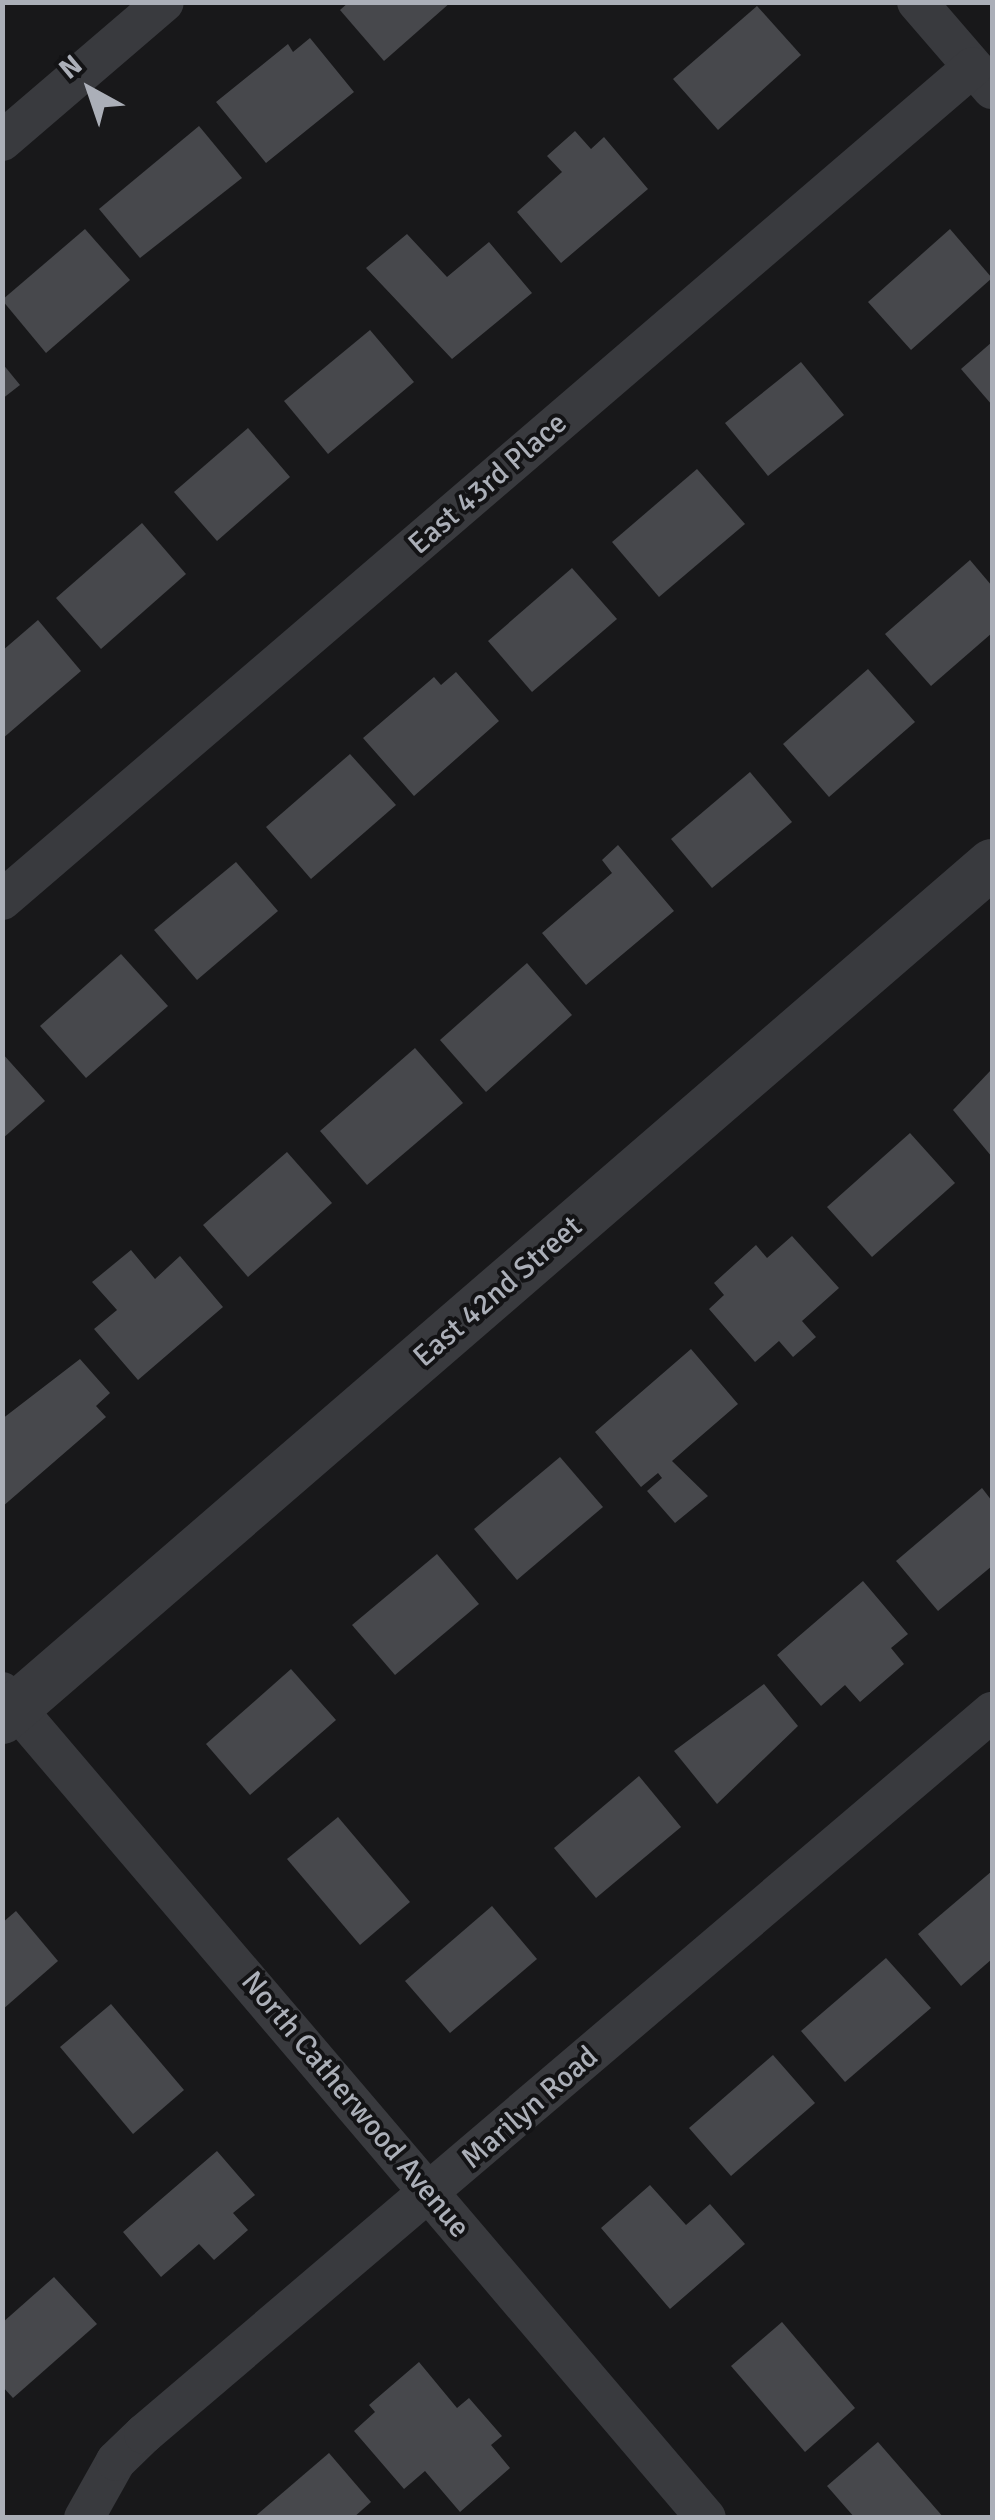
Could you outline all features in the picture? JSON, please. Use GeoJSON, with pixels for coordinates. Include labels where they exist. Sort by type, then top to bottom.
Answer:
{"type":"FeatureCollection","features":[{"type":"Feature","properties":{"kind":"street"},"geometry":{"type":"LineString","coordinates":[[2,141],[164,2]]}},
{"type":"Feature","properties":{"kind":"street"},"geometry":{"type":"LineString","coordinates":[[917,2],[983,78]]}},
{"type":"Feature","properties":{"kind":"street","name":"East 43rd Place"},"geometry":{"type":"LineString","coordinates":[[2,900],[983,78]]}},
{"type":"Feature","properties":{"kind":"street","name":"East 42nd Street"},"geometry":{"type":"LineString","coordinates":[[7,1706],[992,864]]}},
{"type":"Feature","properties":{"kind":"street","name":"North Catherwood Avenue"},"geometry":{"type":"LineString","coordinates":[[7,1706],[706,2518]]}},
{"type":"Feature","properties":{"kind":"street","name":"Marilyn Road"},"geometry":{"type":"LineString","coordinates":[[84,2518],[116,2462],[144,2434],[992,1712]]}},
{"type":"Feature","properties":{"kind":"building"},"geometry":{"type":"Polygon","coordinates":[[[349,2],[451,2],[384,61],[340,10],[349,2]]]}},
{"type":"Feature","properties":{"kind":"building"},"geometry":{"type":"Polygon","coordinates":[[[757,6],[801,55],[718,130],[673,79],[757,6]]]}},
{"type":"Feature","properties":{"kind":"building"},"geometry":{"type":"Polygon","coordinates":[[[310,38],[354,92],[266,163],[216,102],[288,44],[293,52],[310,38]]]}},
{"type":"Feature","properties":{"kind":"building"},"geometry":{"type":"Polygon","coordinates":[[[199,126],[242,178],[140,258],[99,209],[199,126]]]}},
{"type":"Feature","properties":{"kind":"building"},"geometry":{"type":"Polygon","coordinates":[[[575,131],[591,149],[604,137],[648,189],[561,263],[517,212],[562,172],[547,156],[575,131]]]}},
{"type":"Feature","properties":{"kind":"building"},"geometry":{"type":"Polygon","coordinates":[[[85,229],[130,280],[46,353],[2,300],[85,229]]]}},
{"type":"Feature","properties":{"kind":"building"},"geometry":{"type":"Polygon","coordinates":[[[950,229],[992,278],[911,350],[868,302],[950,229]]]}},
{"type":"Feature","properties":{"kind":"building"},"geometry":{"type":"Polygon","coordinates":[[[407,234],[447,277],[489,242],[532,293],[452,359],[366,268],[407,234]]]}},
{"type":"Feature","properties":{"kind":"building"},"geometry":{"type":"Polygon","coordinates":[[[370,330],[414,382],[328,454],[284,401],[370,330]]]}},
{"type":"Feature","properties":{"kind":"building"},"geometry":{"type":"Polygon","coordinates":[[[992,342],[992,405],[961,369],[992,342]]]}},
{"type":"Feature","properties":{"kind":"building"},"geometry":{"type":"Polygon","coordinates":[[[801,362],[844,415],[768,476],[725,423],[801,362]]]}},
{"type":"Feature","properties":{"kind":"building"},"geometry":{"type":"Polygon","coordinates":[[[2,363],[20,385],[2,399],[2,363]]]}},
{"type":"Feature","properties":{"kind":"building"},"geometry":{"type":"Polygon","coordinates":[[[248,428],[290,477],[217,541],[174,492],[248,428]]]}},
{"type":"Feature","properties":{"kind":"building"},"geometry":{"type":"Polygon","coordinates":[[[697,469],[745,524],[659,597],[612,542],[697,469]]]}},
{"type":"Feature","properties":{"kind":"building"},"geometry":{"type":"Polygon","coordinates":[[[142,523],[186,574],[101,649],[56,598],[142,523]]]}},
{"type":"Feature","properties":{"kind":"building"},"geometry":{"type":"Polygon","coordinates":[[[970,560],[992,586],[992,633],[931,686],[885,634],[970,560]]]}},
{"type":"Feature","properties":{"kind":"building"},"geometry":{"type":"Polygon","coordinates":[[[572,568],[617,619],[532,692],[488,641],[572,568]]]}},
{"type":"Feature","properties":{"kind":"building"},"geometry":{"type":"Polygon","coordinates":[[[38,620],[81,671],[2,739],[2,651],[38,620]]]}},
{"type":"Feature","properties":{"kind":"building"},"geometry":{"type":"Polygon","coordinates":[[[868,669],[915,722],[829,797],[783,744],[868,669]]]}},
{"type":"Feature","properties":{"kind":"building"},"geometry":{"type":"Polygon","coordinates":[[[456,672],[499,721],[414,796],[363,738],[434,677],[441,685],[456,672]]]}},
{"type":"Feature","properties":{"kind":"building"},"geometry":{"type":"Polygon","coordinates":[[[350,754],[396,805],[311,879],[266,827],[350,754]]]}},
{"type":"Feature","properties":{"kind":"building"},"geometry":{"type":"Polygon","coordinates":[[[750,772],[792,822],[712,888],[671,839],[750,772]]]}},
{"type":"Feature","properties":{"kind":"building"},"geometry":{"type":"Polygon","coordinates":[[[618,845],[674,911],[586,985],[542,933],[612,873],[602,860],[618,845]]]}},
{"type":"Feature","properties":{"kind":"building"},"geometry":{"type":"Polygon","coordinates":[[[236,862],[278,911],[197,980],[154,930],[236,862]]]}},
{"type":"Feature","properties":{"kind":"building"},"geometry":{"type":"Polygon","coordinates":[[[121,954],[168,1006],[86,1078],[40,1026],[121,954]]]}},
{"type":"Feature","properties":{"kind":"building"},"geometry":{"type":"Polygon","coordinates":[[[527,963],[572,1015],[486,1092],[440,1040],[527,963]]]}},
{"type":"Feature","properties":{"kind":"building"},"geometry":{"type":"Polygon","coordinates":[[[415,1048],[463,1103],[367,1185],[320,1131],[415,1048]]]}},
{"type":"Feature","properties":{"kind":"building"},"geometry":{"type":"Polygon","coordinates":[[[2,1053],[45,1101],[2,1139],[2,1053]]]}},
{"type":"Feature","properties":{"kind":"building"},"geometry":{"type":"Polygon","coordinates":[[[992,1069],[992,1157],[953,1110],[992,1069]]]}},
{"type":"Feature","properties":{"kind":"building"},"geometry":{"type":"Polygon","coordinates":[[[910,1133],[955,1183],[872,1257],[827,1207],[910,1133]]]}},
{"type":"Feature","properties":{"kind":"building"},"geometry":{"type":"Polygon","coordinates":[[[287,1152],[332,1203],[248,1277],[203,1225],[287,1152]]]}},
{"type":"Feature","properties":{"kind":"building"},"geometry":{"type":"Polygon","coordinates":[[[792,1236],[839,1288],[802,1321],[816,1337],[793,1357],[779,1341],[755,1362],[709,1309],[724,1295],[714,1283],[756,1245],[767,1258],[792,1236]]]}},
{"type":"Feature","properties":{"kind":"building"},"geometry":{"type":"Polygon","coordinates":[[[131,1250],[155,1279],[180,1256],[223,1307],[138,1380],[94,1329],[117,1310],[92,1282],[131,1250]]]}},
{"type":"Feature","properties":{"kind":"building"},"geometry":{"type":"Polygon","coordinates":[[[691,1349],[738,1404],[672,1461],[708,1496],[675,1523],[647,1491],[662,1478],[658,1473],[641,1487],[595,1432],[691,1349]]]}},
{"type":"Feature","properties":{"kind":"building"},"geometry":{"type":"Polygon","coordinates":[[[80,1359],[110,1393],[96,1406],[106,1417],[2,1507],[2,1419],[80,1359]]]}},
{"type":"Feature","properties":{"kind":"building"},"geometry":{"type":"Polygon","coordinates":[[[560,1457],[603,1507],[517,1580],[474,1529],[560,1457]]]}},
{"type":"Feature","properties":{"kind":"building"},"geometry":{"type":"Polygon","coordinates":[[[982,1488],[992,1501],[992,1566],[938,1611],[896,1561],[982,1488]]]}},
{"type":"Feature","properties":{"kind":"building"},"geometry":{"type":"Polygon","coordinates":[[[437,1554],[479,1604],[395,1675],[352,1625],[437,1554]]]}},
{"type":"Feature","properties":{"kind":"building"},"geometry":{"type":"Polygon","coordinates":[[[863,1581],[908,1634],[891,1648],[904,1664],[860,1702],[845,1685],[821,1706],[777,1655],[863,1581]]]}},
{"type":"Feature","properties":{"kind":"building"},"geometry":{"type":"Polygon","coordinates":[[[291,1669],[336,1720],[250,1795],[206,1744],[291,1669]]]}},
{"type":"Feature","properties":{"kind":"building"},"geometry":{"type":"Polygon","coordinates":[[[764,1684],[798,1726],[717,1804],[674,1751],[764,1684]]]}},
{"type":"Feature","properties":{"kind":"building"},"geometry":{"type":"Polygon","coordinates":[[[639,1776],[681,1827],[596,1898],[554,1848],[639,1776]]]}},
{"type":"Feature","properties":{"kind":"building"},"geometry":{"type":"Polygon","coordinates":[[[338,1817],[410,1902],[360,1945],[287,1859],[338,1817]]]}},
{"type":"Feature","properties":{"kind":"building"},"geometry":{"type":"Polygon","coordinates":[[[992,1871],[992,1959],[961,1986],[918,1934],[992,1871]]]}},
{"type":"Feature","properties":{"kind":"building"},"geometry":{"type":"Polygon","coordinates":[[[492,1906],[537,1959],[450,2033],[405,1981],[492,1906]]]}},
{"type":"Feature","properties":{"kind":"building"},"geometry":{"type":"Polygon","coordinates":[[[16,1911],[58,1961],[2,2010],[2,1923],[16,1911]]]}},
{"type":"Feature","properties":{"kind":"building"},"geometry":{"type":"Polygon","coordinates":[[[886,1958],[931,2008],[845,2082],[801,2031],[886,1958]]]}},
{"type":"Feature","properties":{"kind":"building"},"geometry":{"type":"Polygon","coordinates":[[[111,2004],[184,2090],[133,2134],[60,2047],[111,2004]]]}},
{"type":"Feature","properties":{"kind":"building"},"geometry":{"type":"Polygon","coordinates":[[[773,2055],[815,2103],[731,2176],[689,2128],[773,2055]]]}},
{"type":"Feature","properties":{"kind":"building"},"geometry":{"type":"Polygon","coordinates":[[[217,2151],[255,2195],[233,2213],[248,2230],[214,2260],[199,2244],[161,2277],[123,2232],[217,2151]]]}},
{"type":"Feature","properties":{"kind":"building"},"geometry":{"type":"Polygon","coordinates":[[[650,2185],[686,2225],[710,2204],[745,2244],[670,2309],[601,2228],[650,2185]]]}},
{"type":"Feature","properties":{"kind":"building"},"geometry":{"type":"Polygon","coordinates":[[[54,2277],[97,2324],[13,2398],[2,2386],[2,2323],[54,2277]]]}},
{"type":"Feature","properties":{"kind":"building"},"geometry":{"type":"Polygon","coordinates":[[[782,2322],[855,2408],[805,2452],[731,2366],[782,2322]]]}},
{"type":"Feature","properties":{"kind":"building"},"geometry":{"type":"Polygon","coordinates":[[[419,2362],[457,2408],[469,2398],[502,2436],[491,2445],[510,2468],[460,2512],[425,2471],[404,2489],[354,2431],[375,2412],[369,2405],[419,2362]]]}},
{"type":"Feature","properties":{"kind":"building"},"geometry":{"type":"Polygon","coordinates":[[[878,2442],[944,2518],[855,2518],[827,2486],[878,2442]]]}},
{"type":"Feature","properties":{"kind":"building"},"geometry":{"type":"Polygon","coordinates":[[[329,2453],[371,2502],[353,2518],[253,2518],[329,2453]]]}}]}
